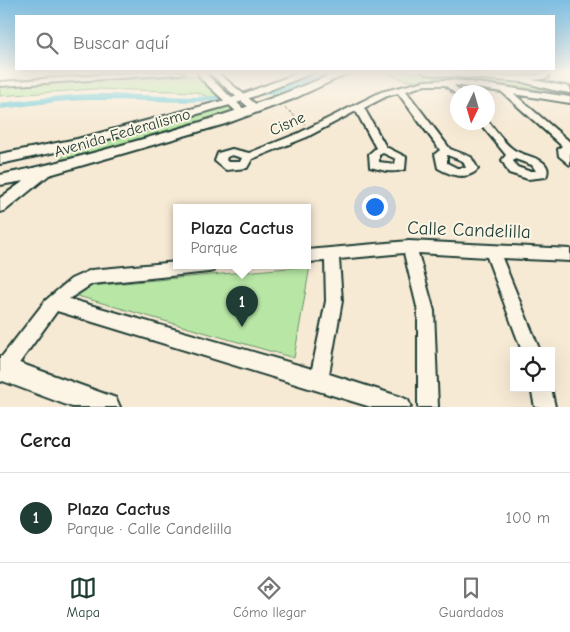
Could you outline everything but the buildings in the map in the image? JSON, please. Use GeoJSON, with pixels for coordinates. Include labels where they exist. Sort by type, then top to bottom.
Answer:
{"type":"FeatureCollection","features":[{"type":"Feature","properties":{"kind":"street"},"geometry":{"type":"LineString","coordinates":[[227,91],[250,111]]}},
{"type":"Feature","properties":{"kind":"street"},"geometry":{"type":"LineString","coordinates":[[232,91],[250,111]]}},
{"type":"Feature","properties":{"kind":"street","name":"Avenida Federalismo"},"geometry":{"type":"LineString","coordinates":[[0,159],[78,143],[239,100],[262,91]]}},
{"type":"Feature","properties":{"kind":"street","name":"Avenida Federalismo"},"geometry":{"type":"LineString","coordinates":[[1,181],[47,171],[250,111],[301,91]]}},
{"type":"Feature","properties":{"kind":"street","name":"Cisne"},"geometry":{"type":"LineString","coordinates":[[248,157],[313,130],[358,106],[395,91]]}},
{"type":"Feature","properties":{"kind":"street"},"geometry":{"type":"LineString","coordinates":[[401,91],[446,151]]}},
{"type":"Feature","properties":{"kind":"street"},"geometry":{"type":"LineString","coordinates":[[506,91],[569,147],[563,150],[564,156],[570,160]]}},
{"type":"Feature","properties":{"kind":"street","name":"Cisne"},"geometry":{"type":"LineString","coordinates":[[506,91],[570,100]]}},
{"type":"Feature","properties":{"kind":"street"},"geometry":{"type":"LineString","coordinates":[[358,106],[382,149]]}},
{"type":"Feature","properties":{"kind":"street"},"geometry":{"type":"LineString","coordinates":[[490,130],[513,155]]}},
{"type":"Feature","properties":{"kind":"street","name":"Avenida Federalismo"},"geometry":{"type":"LineString","coordinates":[[0,206],[47,171],[78,143]]}},
{"type":"Feature","properties":{"kind":"street","name":"Avenida Federalismo"},"geometry":{"type":"LineString","coordinates":[[1,181],[32,153]]}},
{"type":"Feature","properties":{"kind":"street"},"geometry":{"type":"LineString","coordinates":[[409,246],[426,311],[428,407]]}},
{"type":"Feature","properties":{"kind":"street","name":"Calle Candelilla"},"geometry":{"type":"LineString","coordinates":[[311,256],[409,246],[570,255]]}},
{"type":"Feature","properties":{"kind":"street"},"geometry":{"type":"LineString","coordinates":[[492,250],[529,347]]}},
{"type":"Feature","properties":{"kind":"street"},"geometry":{"type":"LineString","coordinates":[[320,380],[334,301],[332,254]]}},
{"type":"Feature","properties":{"kind":"street"},"geometry":{"type":"LineString","coordinates":[[107,407],[1,370],[55,303],[74,284],[90,277],[177,269]]}},
{"type":"Feature","properties":{"kind":"street"},"geometry":{"type":"LineString","coordinates":[[55,303],[320,380],[401,407]]}},
{"type":"Feature","properties":{"kind":"street"},"geometry":{"type":"LineString","coordinates":[[542,392],[545,407]]}},
{"type":"Feature","properties":{"kind":"path"},"geometry":{"type":"LineString","coordinates":[[277,101],[313,130]]}},
{"type":"Feature","properties":{"kind":"green space"},"geometry":{"type":"Polygon","coordinates":[[[0,91],[67,91],[0,96],[0,91]]]}},
{"type":"Feature","properties":{"kind":"green space"},"geometry":{"type":"Polygon","coordinates":[[[174,91],[214,91],[219,96],[209,97],[195,92],[174,91]]]}},
{"type":"Feature","properties":{"kind":"green space"},"geometry":{"type":"Polygon","coordinates":[[[273,91],[288,91],[279,95],[269,93],[273,91]]]}},
{"type":"Feature","properties":{"kind":"green space"},"geometry":{"type":"Polygon","coordinates":[[[233,102],[244,114],[48,171],[78,143],[233,102]]]}},
{"type":"Feature","properties":{"kind":"green space"},"geometry":{"type":"Polygon","coordinates":[[[277,269],[309,269],[294,358],[74,295],[79,287],[277,269]]]}},
{"type":"Feature","properties":{"kind":"waterway"},"geometry":{"type":"LineString","coordinates":[[0,106],[89,97],[216,100],[277,91]]}},
{"type":"Feature","properties":{"kind":"place","name":"Plaza Cactus"},"geometry":{"type":"Point","coordinates":[242,327]}}]}
